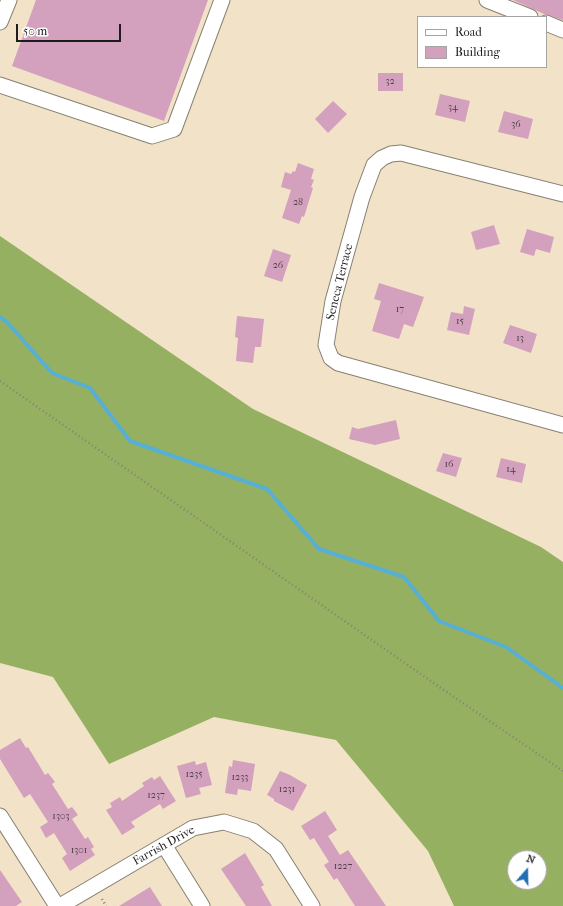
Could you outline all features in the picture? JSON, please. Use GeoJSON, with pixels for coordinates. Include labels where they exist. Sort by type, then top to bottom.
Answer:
{"type":"FeatureCollection","features":[{"type":"Feature","properties":{"kind":"street"},"geometry":{"type":"LineString","coordinates":[[0,22],[9,0]]}},
{"type":"Feature","properties":{"kind":"street"},"geometry":{"type":"LineString","coordinates":[[0,85],[152,136],[174,129],[222,0]]}},
{"type":"Feature","properties":{"kind":"street"},"geometry":{"type":"LineString","coordinates":[[487,0],[527,16]]}},
{"type":"Feature","properties":{"kind":"street"},"geometry":{"type":"LineString","coordinates":[[547,23],[563,30]]}},
{"type":"Feature","properties":{"kind":"street","name":"Seneca Terrace"},"geometry":{"type":"LineString","coordinates":[[563,194],[401,153],[391,154],[382,158],[374,165],[362,197],[333,301],[326,345],[331,358],[338,363],[563,425]]}},
{"type":"Feature","properties":{"kind":"street"},"geometry":{"type":"LineString","coordinates":[[0,816],[57,906]]}},
{"type":"Feature","properties":{"kind":"street","name":"Farrish Drive"},"geometry":{"type":"LineString","coordinates":[[60,906],[193,828],[224,822],[253,831],[276,849],[312,906]]}},
{"type":"Feature","properties":{"kind":"street"},"geometry":{"type":"LineString","coordinates":[[164,845],[202,906]]}},
{"type":"Feature","properties":{"kind":"path"},"geometry":{"type":"LineString","coordinates":[[0,381],[435,684],[563,771]]}},
{"type":"Feature","properties":{"kind":"path"},"geometry":{"type":"LineString","coordinates":[[102,899],[106,906]]}},
{"type":"Feature","properties":{"kind":"green space"},"geometry":{"type":"Polygon","coordinates":[[[0,236],[253,409],[541,547],[563,562],[563,906],[454,906],[428,851],[336,740],[214,717],[109,764],[53,677],[0,663],[0,236]]]}},
{"type":"Feature","properties":{"kind":"building"},"geometry":{"type":"Polygon","coordinates":[[[36,0],[208,0],[164,121],[12,66],[36,0]]]}},
{"type":"Feature","properties":{"kind":"building"},"geometry":{"type":"Polygon","coordinates":[[[513,0],[563,0],[563,20],[544,14],[513,0]]]}},
{"type":"Feature","properties":{"kind":"building"},"geometry":{"type":"Polygon","coordinates":[[[378,73],[403,73],[403,91],[378,91],[378,73]]]}},
{"type":"Feature","properties":{"kind":"building"},"geometry":{"type":"Polygon","coordinates":[[[440,94],[470,101],[465,122],[435,115],[440,94]]]}},
{"type":"Feature","properties":{"kind":"building"},"geometry":{"type":"Polygon","coordinates":[[[333,101],[347,114],[328,133],[315,119],[333,101]]]}},
{"type":"Feature","properties":{"kind":"building"},"geometry":{"type":"Polygon","coordinates":[[[504,111],[533,119],[528,139],[498,132],[504,111]]]}},
{"type":"Feature","properties":{"kind":"building"},"geometry":{"type":"Polygon","coordinates":[[[298,163],[314,169],[311,179],[314,180],[311,187],[313,188],[304,217],[302,216],[299,224],[282,218],[291,190],[281,187],[285,172],[291,174],[293,171],[295,172],[298,163]]]}},
{"type":"Feature","properties":{"kind":"building"},"geometry":{"type":"Polygon","coordinates":[[[494,225],[500,244],[476,250],[471,232],[494,225]]]}},
{"type":"Feature","properties":{"kind":"building"},"geometry":{"type":"Polygon","coordinates":[[[527,229],[554,237],[550,253],[536,249],[534,256],[520,252],[527,229]]]}},
{"type":"Feature","properties":{"kind":"building"},"geometry":{"type":"Polygon","coordinates":[[[273,249],[291,255],[282,282],[264,276],[273,249]]]}},
{"type":"Feature","properties":{"kind":"building"},"geometry":{"type":"Polygon","coordinates":[[[379,283],[424,297],[413,327],[404,324],[399,339],[372,331],[381,301],[374,299],[379,283]]]}},
{"type":"Feature","properties":{"kind":"building"},"geometry":{"type":"Polygon","coordinates":[[[464,306],[475,309],[469,335],[447,330],[451,312],[463,314],[464,306]]]}},
{"type":"Feature","properties":{"kind":"building"},"geometry":{"type":"Polygon","coordinates":[[[237,316],[264,319],[261,347],[255,347],[253,363],[236,361],[238,338],[235,337],[237,316]]]}},
{"type":"Feature","properties":{"kind":"building"},"geometry":{"type":"Polygon","coordinates":[[[510,325],[537,334],[531,353],[503,343],[510,325]]]}},
{"type":"Feature","properties":{"kind":"building"},"geometry":{"type":"Polygon","coordinates":[[[396,420],[400,439],[375,445],[349,439],[352,427],[358,429],[396,420]]]}},
{"type":"Feature","properties":{"kind":"building"},"geometry":{"type":"Polygon","coordinates":[[[443,453],[462,458],[456,477],[436,471],[443,453]]]}},
{"type":"Feature","properties":{"kind":"building"},"geometry":{"type":"Polygon","coordinates":[[[501,458],[526,464],[522,483],[496,477],[501,458]]]}},
{"type":"Feature","properties":{"kind":"building"},"geometry":{"type":"Polygon","coordinates":[[[20,738],[26,748],[28,747],[45,775],[48,773],[55,782],[52,784],[68,809],[72,807],[78,815],[72,819],[85,839],[88,837],[94,847],[91,849],[95,855],[70,871],[62,858],[67,854],[54,833],[46,838],[40,827],[48,822],[30,794],[24,798],[0,759],[0,750],[20,738]]]}},
{"type":"Feature","properties":{"kind":"building"},"geometry":{"type":"Polygon","coordinates":[[[233,760],[255,764],[251,791],[238,789],[237,795],[225,793],[229,766],[232,767],[233,760]]]}},
{"type":"Feature","properties":{"kind":"building"},"geometry":{"type":"Polygon","coordinates":[[[195,761],[196,765],[206,762],[212,785],[199,788],[201,794],[186,798],[177,766],[195,761]]]}},
{"type":"Feature","properties":{"kind":"building"},"geometry":{"type":"Polygon","coordinates":[[[280,771],[307,785],[293,811],[274,801],[274,799],[267,795],[280,771]]]}},
{"type":"Feature","properties":{"kind":"building"},"geometry":{"type":"Polygon","coordinates":[[[160,776],[176,801],[163,809],[160,804],[131,822],[135,827],[122,835],[106,810],[112,807],[110,803],[120,797],[122,801],[144,786],[142,783],[152,777],[154,780],[160,776]]]}},
{"type":"Feature","properties":{"kind":"building"},"geometry":{"type":"Polygon","coordinates":[[[325,811],[337,830],[328,836],[340,855],[348,850],[386,906],[355,906],[337,878],[334,880],[324,865],[329,862],[314,838],[310,840],[301,826],[325,811]]]}},
{"type":"Feature","properties":{"kind":"building"},"geometry":{"type":"Polygon","coordinates":[[[245,853],[264,885],[261,887],[272,906],[246,906],[221,869],[245,853]]]}},
{"type":"Feature","properties":{"kind":"building"},"geometry":{"type":"Polygon","coordinates":[[[0,870],[22,902],[16,906],[0,906],[0,870]]]}},
{"type":"Feature","properties":{"kind":"building"},"geometry":{"type":"Polygon","coordinates":[[[150,887],[162,906],[119,906],[150,887]]]}},
{"type":"Feature","properties":{"kind":"waterway"},"geometry":{"type":"LineString","coordinates":[[0,317],[7,322],[52,373],[90,388],[130,441],[267,489],[319,549],[404,577],[439,621],[506,647],[563,688]]}}]}
